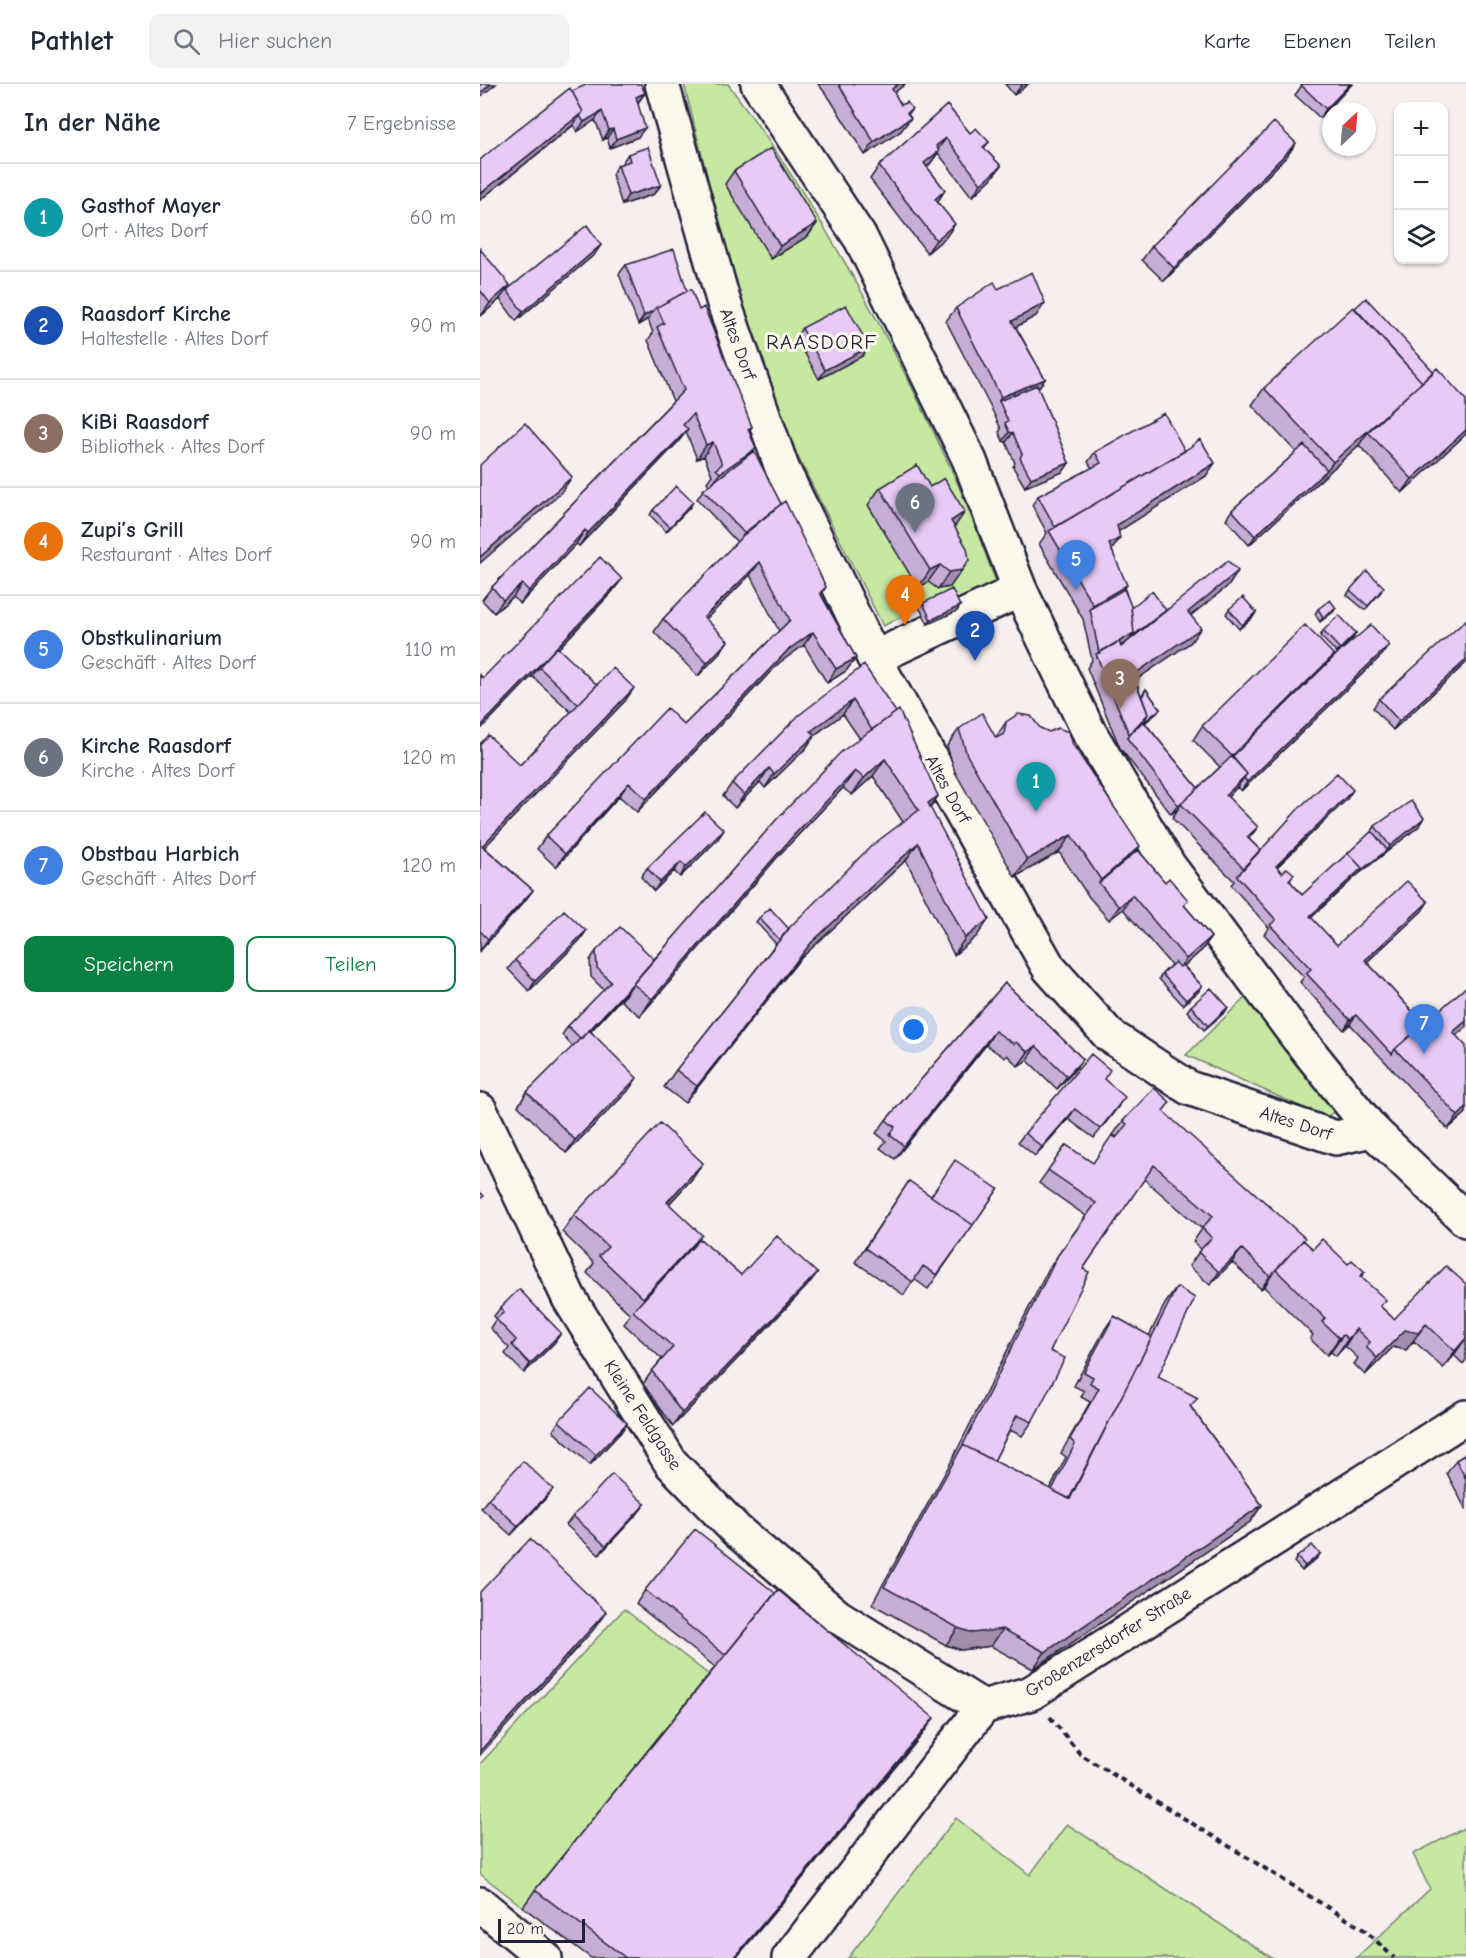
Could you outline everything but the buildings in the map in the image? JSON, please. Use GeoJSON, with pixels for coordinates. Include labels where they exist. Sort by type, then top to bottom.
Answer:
{"type":"FeatureCollection","features":[{"type":"Feature","properties":{"kind":"street","name":"Altes Dorf"},"geometry":{"type":"LineString","coordinates":[[662,84],[723,300],[782,468],[874,658],[1049,968],[1109,1035],[1189,1088],[1336,1138],[1372,1130],[1298,1038],[1169,866],[1088,730],[1020,590],[969,459],[861,239],[758,84]]}},
{"type":"Feature","properties":{"kind":"street"},"geometry":{"type":"LineString","coordinates":[[874,658],[1020,590]]}},
{"type":"Feature","properties":{"kind":"street","name":"Kleine Feldgasse"},"geometry":{"type":"LineString","coordinates":[[480,1110],[569,1298],[671,1464],[736,1530],[837,1616],[983,1707]]}},
{"type":"Feature","properties":{"kind":"street"},"geometry":{"type":"LineString","coordinates":[[1372,1130],[1466,1220]]}},
{"type":"Feature","properties":{"kind":"street","name":"Großenzersdorfer Straße"},"geometry":{"type":"LineString","coordinates":[[983,1707],[1031,1693],[1466,1417]]}},
{"type":"Feature","properties":{"kind":"street"},"geometry":{"type":"LineString","coordinates":[[789,1958],[983,1707]]}},
{"type":"Feature","properties":{"kind":"street"},"geometry":{"type":"LineString","coordinates":[[480,1904],[545,1958]]}},
{"type":"Feature","properties":{"kind":"path"},"geometry":{"type":"LineString","coordinates":[[1031,1693],[1080,1754],[1365,1931],[1394,1958]]}},
{"type":"Feature","properties":{"kind":"green space"},"geometry":{"type":"Polygon","coordinates":[[[684,84],[728,84],[792,175],[850,270],[903,369],[958,483],[998,587],[957,611],[948,593],[883,626],[796,453],[737,295],[684,84]]]}},
{"type":"Feature","properties":{"kind":"green space"},"geometry":{"type":"Polygon","coordinates":[[[1247,996],[1336,1110],[1326,1118],[1186,1055],[1247,996]]]}},
{"type":"Feature","properties":{"kind":"green space"},"geometry":{"type":"Polygon","coordinates":[[[624,1609],[709,1675],[523,1907],[480,1874],[480,1764],[624,1609]]]}},
{"type":"Feature","properties":{"kind":"green space"},"geometry":{"type":"Polygon","coordinates":[[[956,1818],[1030,1875],[1067,1824],[1272,1958],[848,1958],[956,1818]]]}},
{"type":"Feature","properties":{"kind":"green space"},"geometry":{"type":"Polygon","coordinates":[[[1466,1827],[1466,1958],[1356,1958],[1430,1889],[1413,1854],[1466,1827]]]}},
{"type":"Feature","properties":{"kind":"place","name":"Kirche Raasdorf"},"geometry":{"type":"Point","coordinates":[915,533]}},
{"type":"Feature","properties":{"kind":"place","name":"Obstkulinarium"},"geometry":{"type":"Point","coordinates":[1076,590]}},
{"type":"Feature","properties":{"kind":"place","name":"Zupi’s Grill"},"geometry":{"type":"Point","coordinates":[905,625]}},
{"type":"Feature","properties":{"kind":"place","name":"Raasdorf Kirche"},"geometry":{"type":"Point","coordinates":[975,661]}},
{"type":"Feature","properties":{"kind":"place","name":"KiBi Raasdorf"},"geometry":{"type":"Point","coordinates":[1120,709]}},
{"type":"Feature","properties":{"kind":"place","name":"Gasthof Mayer"},"geometry":{"type":"Point","coordinates":[1036,812]}},
{"type":"Feature","properties":{"kind":"place","name":"Obstbau Harbich"},"geometry":{"type":"Point","coordinates":[1424,1054]}},
{"type":"Feature","properties":{"kind":"district","name":"RAASDORF"},"geometry":{"type":"Point","coordinates":[822,342]}}]}
